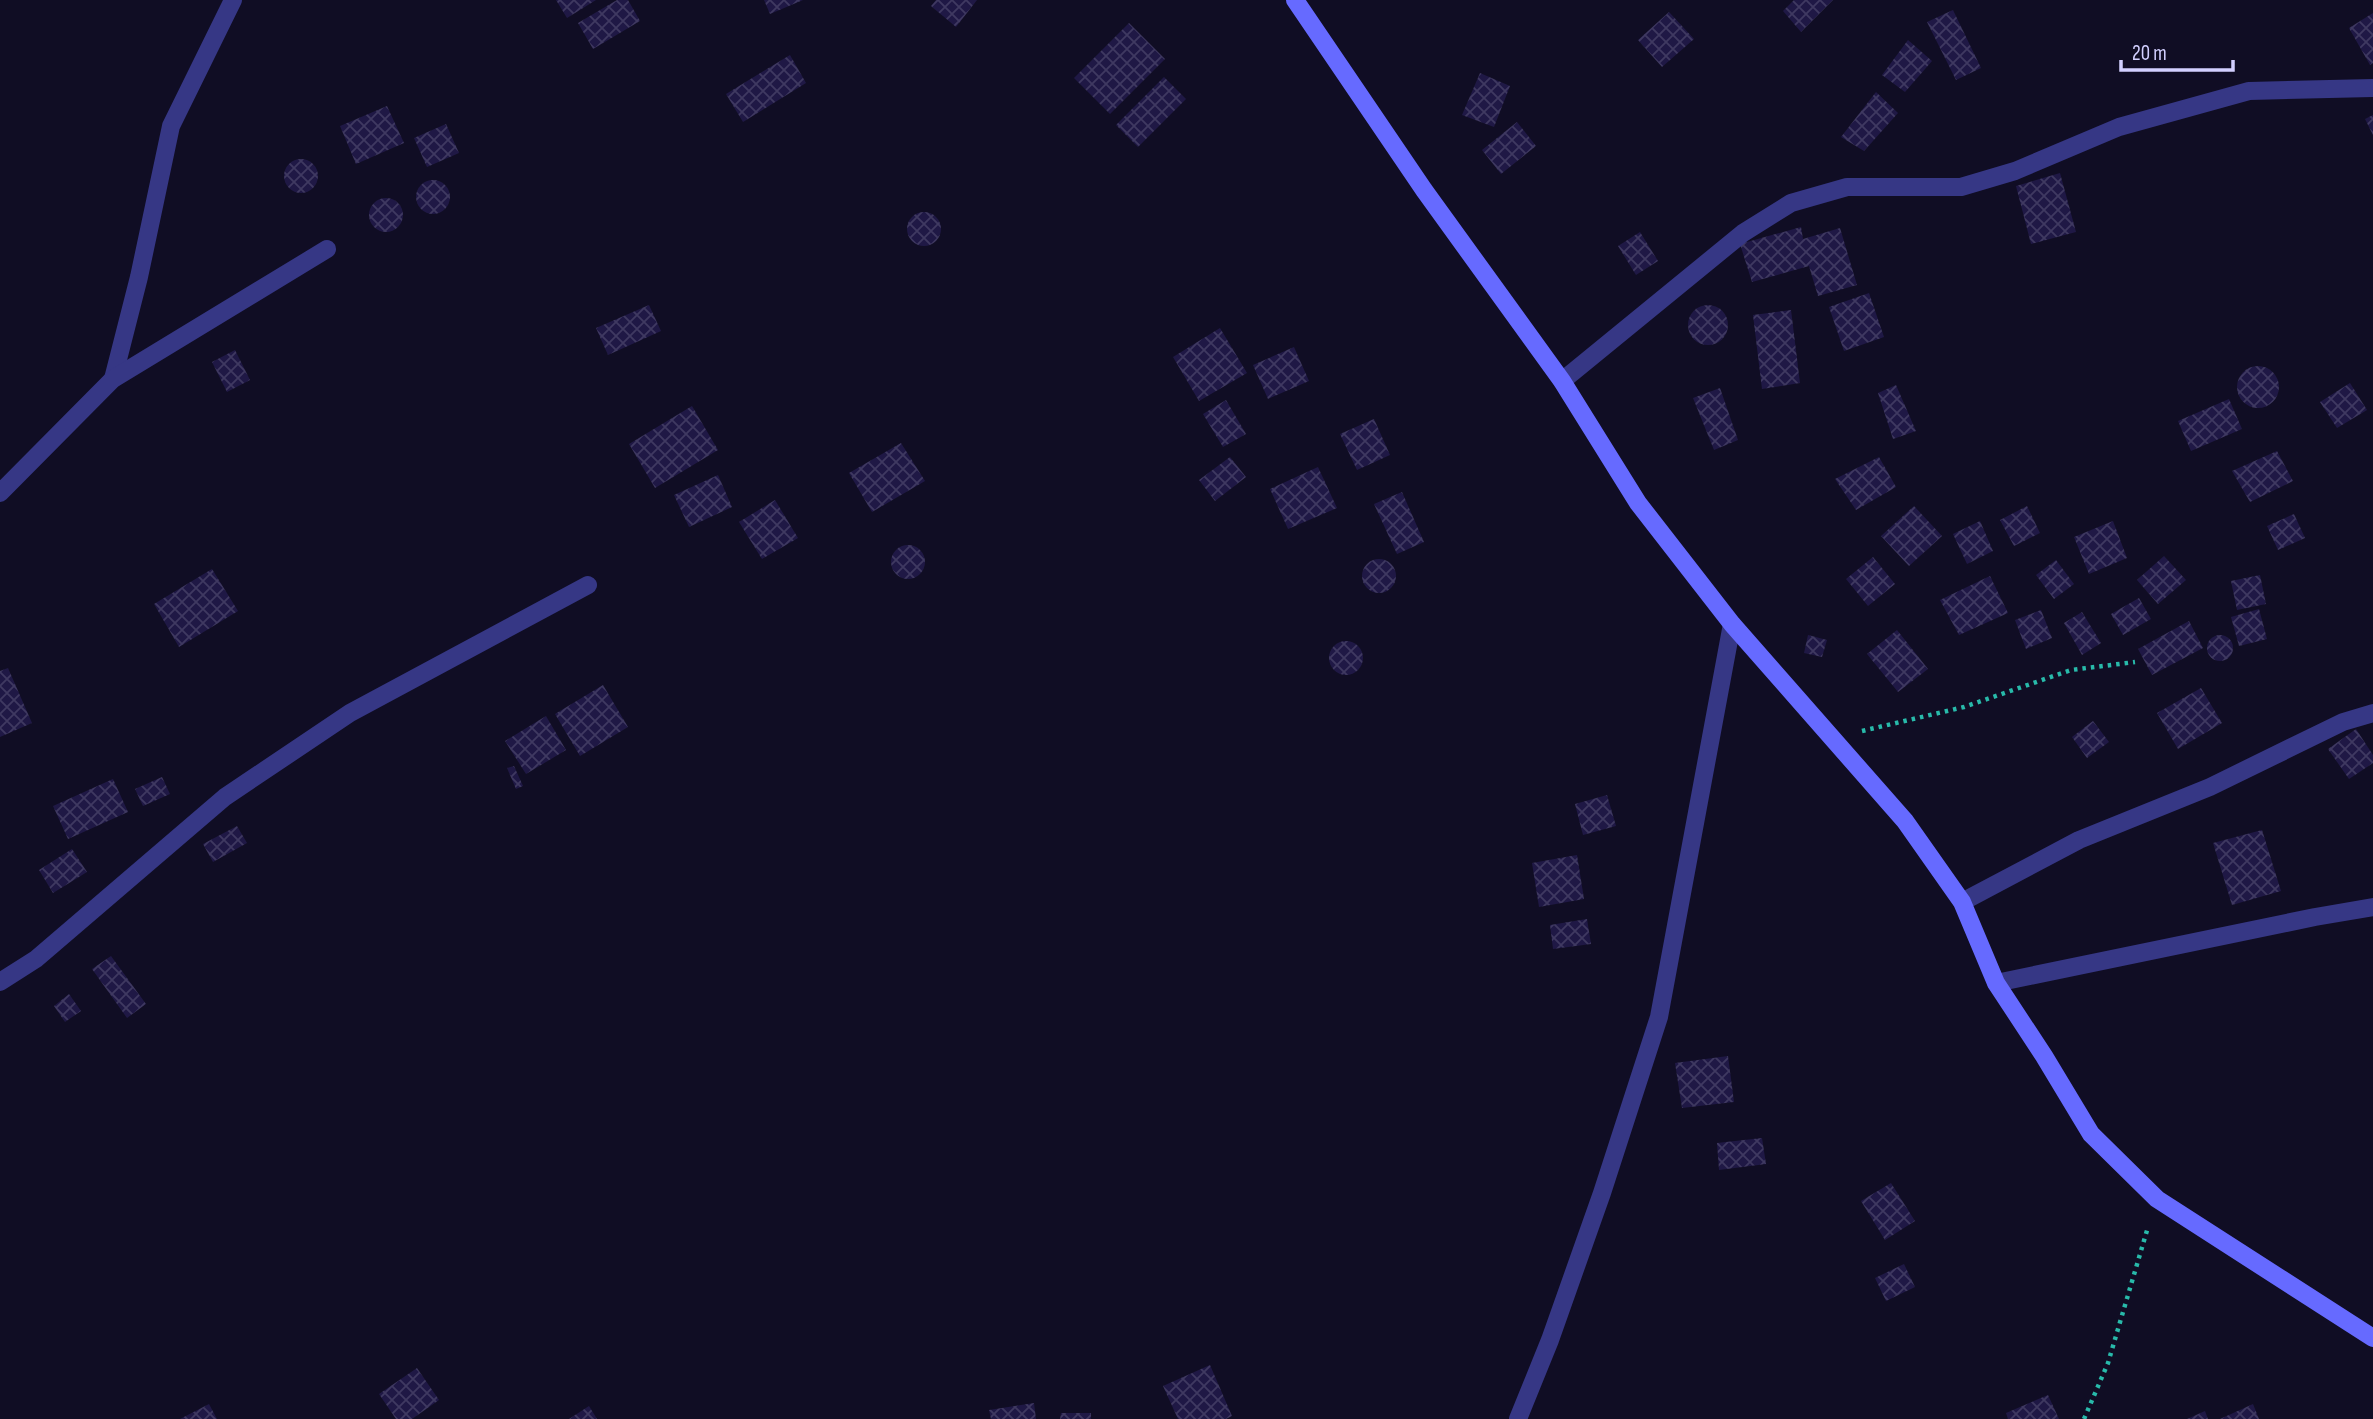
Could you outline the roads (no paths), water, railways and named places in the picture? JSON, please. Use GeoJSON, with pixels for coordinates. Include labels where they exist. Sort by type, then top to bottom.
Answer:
{"type":"FeatureCollection","features":[{"type":"Feature","properties":{"kind":"street"},"geometry":{"type":"LineString","coordinates":[[113,379],[139,277],[171,126],[233,0]]}},
{"type":"Feature","properties":{"kind":"street"},"geometry":{"type":"LineString","coordinates":[[1295,0],[1424,190],[1562,382],[1638,503],[1732,624],[1905,821],[1962,902],[1996,984],[2091,1134],[2157,1199],[2373,1338]]}},
{"type":"Feature","properties":{"kind":"street"},"geometry":{"type":"LineString","coordinates":[[1562,382],[1743,233],[1791,203],[1847,187],[1961,187],[2015,171],[2119,127],[2249,91],[2373,88]]}},
{"type":"Feature","properties":{"kind":"street"},"geometry":{"type":"LineString","coordinates":[[0,493],[113,379],[327,249]]}},
{"type":"Feature","properties":{"kind":"street"},"geometry":{"type":"LineString","coordinates":[[0,982],[36,959],[237,789],[351,713],[589,585]]}},
{"type":"Feature","properties":{"kind":"street"},"geometry":{"type":"LineString","coordinates":[[1518,1419],[1550,1340],[1602,1193],[1659,1017],[1732,624]]}},
{"type":"Feature","properties":{"kind":"street"},"geometry":{"type":"LineString","coordinates":[[1962,902],[2079,840],[2210,787],[2343,722],[2373,713]]}},
{"type":"Feature","properties":{"kind":"street"},"geometry":{"type":"LineString","coordinates":[[1996,984],[2373,907]]}}]}
